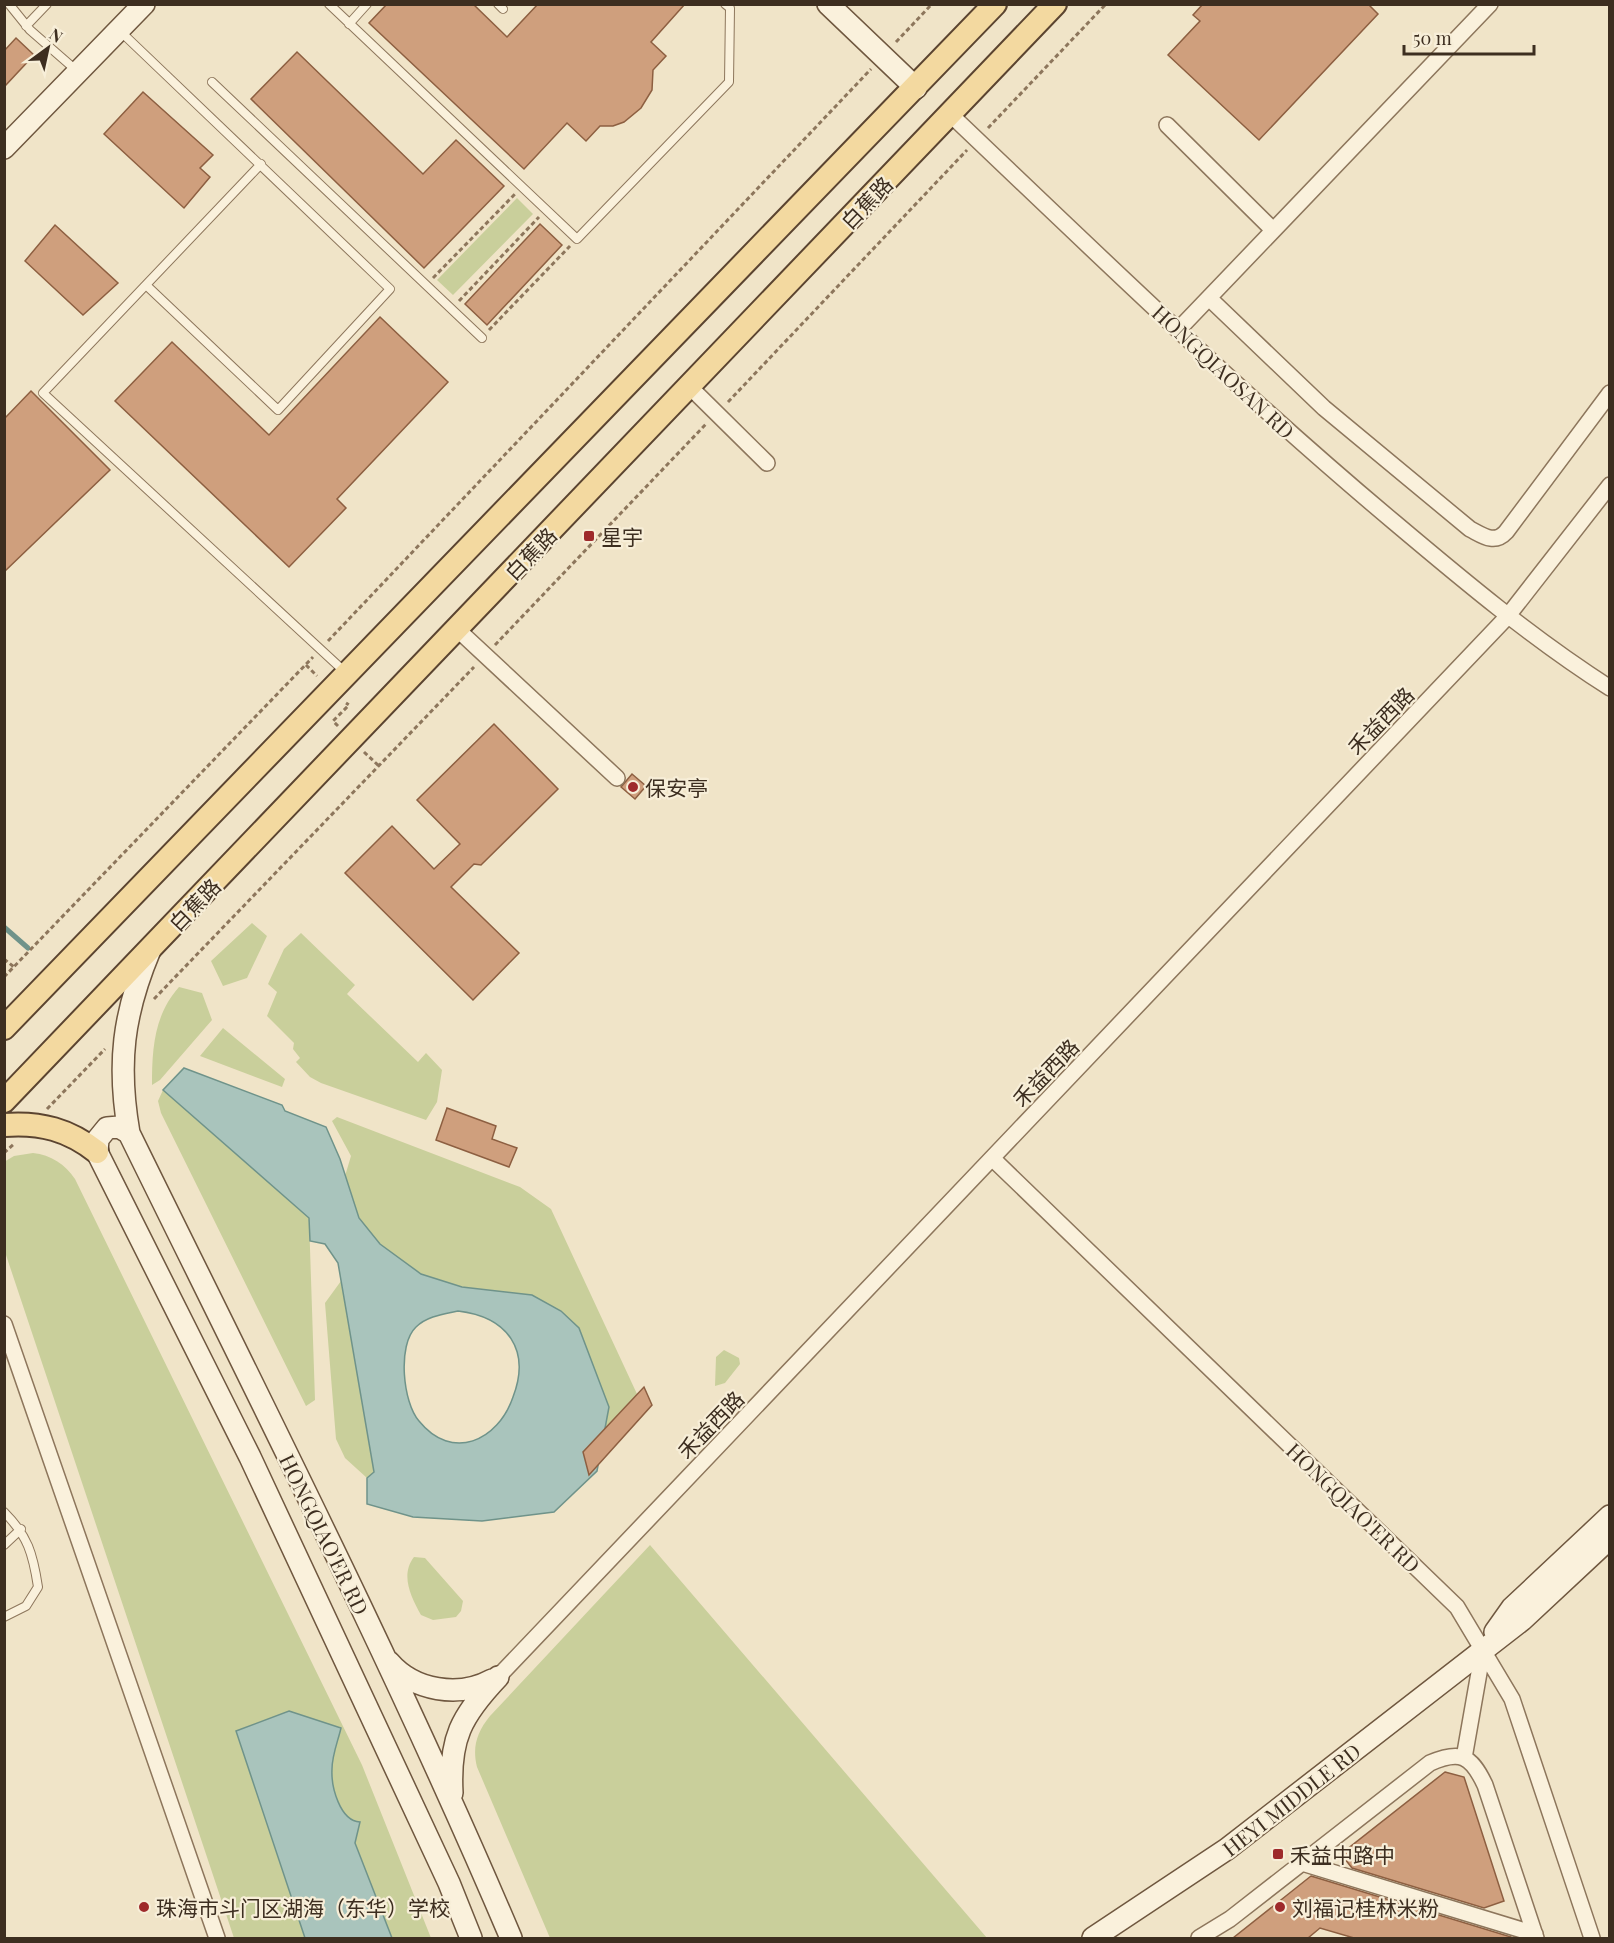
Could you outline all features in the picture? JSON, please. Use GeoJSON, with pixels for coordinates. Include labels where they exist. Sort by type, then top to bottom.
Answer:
{"type":"FeatureCollection","features":[{"type":"Feature","properties":{"kind":"main road","name":"白蕉路"},"geometry":{"type":"LineString","coordinates":[[4,1028],[995,4]]}},
{"type":"Feature","properties":{"kind":"main road","name":"白蕉路"},"geometry":{"type":"LineString","coordinates":[[4,1101],[1055,4]]}},
{"type":"Feature","properties":{"kind":"main road"},"geometry":{"type":"LineString","coordinates":[[4,1125],[32,1124],[72,1135],[97,1152]]}},
{"type":"Feature","properties":{"kind":"street"},"geometry":{"type":"LineString","coordinates":[[4,148],[144,4]]}},
{"type":"Feature","properties":{"kind":"street"},"geometry":{"type":"LineString","coordinates":[[828,4],[916,88]]}},
{"type":"Feature","properties":{"kind":"street"},"geometry":{"type":"LineString","coordinates":[[1178,330],[1490,4]]}},
{"type":"Feature","properties":{"kind":"street","name":"HONGQIAOSAN RD"},"geometry":{"type":"LineString","coordinates":[[950,114],[1178,330],[1340,477],[1507,617],[1558,663],[1610,696]]}},
{"type":"Feature","properties":{"kind":"street"},"geometry":{"type":"LineString","coordinates":[[1167,126],[1273,230]]}},
{"type":"Feature","properties":{"kind":"street"},"geometry":{"type":"LineString","coordinates":[[1209,298],[1324,408],[1470,529],[1489,539],[1498,538],[1506,532],[1610,393]]}},
{"type":"Feature","properties":{"kind":"street"},"geometry":{"type":"LineString","coordinates":[[689,386],[767,463]]}},
{"type":"Feature","properties":{"kind":"street","name":"禾益西路"},"geometry":{"type":"LineString","coordinates":[[498,1677],[1507,617],[1610,485]]}},
{"type":"Feature","properties":{"kind":"street","name":"HONGQIAOSAN RD"},"geometry":{"type":"LineString","coordinates":[[1507,617],[1610,688]]}},
{"type":"Feature","properties":{"kind":"street"},"geometry":{"type":"LineString","coordinates":[[457,629],[617,778]]}},
{"type":"Feature","properties":{"kind":"street","name":"HONGQIAO'ER RD"},"geometry":{"type":"LineString","coordinates":[[150,950],[133,993],[125,1029],[123,1087],[129,1133],[386,1657],[459,1816],[511,1938]]}},
{"type":"Feature","properties":{"kind":"street"},"geometry":{"type":"LineString","coordinates":[[97,1152],[98,1139],[106,1128],[119,1127],[129,1133]]}},
{"type":"Feature","properties":{"kind":"street","name":"HONGQIAO'ER RD"},"geometry":{"type":"LineString","coordinates":[[97,1152],[255,1468],[449,1883],[471,1938]]}},
{"type":"Feature","properties":{"kind":"street","name":"HONGQIAO'ER RD"},"geometry":{"type":"LineString","coordinates":[[992,1158],[1457,1607],[1512,1699],[1592,1938]]}},
{"type":"Feature","properties":{"kind":"street"},"geometry":{"type":"LineString","coordinates":[[4,1324],[217,1938]]}},
{"type":"Feature","properties":{"kind":"street","name":"HEYI MIDDLE RD"},"geometry":{"type":"LineString","coordinates":[[1483,1650],[1512,1608],[1610,1516]]}},
{"type":"Feature","properties":{"kind":"street","name":"HEYI MIDDLE RD"},"geometry":{"type":"LineString","coordinates":[[1093,1938],[1227,1849],[1522,1620],[1610,1538]]}},
{"type":"Feature","properties":{"kind":"street"},"geometry":{"type":"LineString","coordinates":[[1464,1758],[1483,1650]]}},
{"type":"Feature","properties":{"kind":"street"},"geometry":{"type":"LineString","coordinates":[[386,1657],[396,1669],[409,1678],[438,1689],[472,1688],[498,1677]]}},
{"type":"Feature","properties":{"kind":"street"},"geometry":{"type":"LineString","coordinates":[[459,1816],[451,1774],[456,1736],[473,1702],[498,1677]]}},
{"type":"Feature","properties":{"kind":"street"},"geometry":{"type":"LineString","coordinates":[[1199,1938],[1230,1919],[1430,1763],[1446,1756],[1464,1758],[1478,1770],[1535,1936]]}},
{"type":"Feature","properties":{"kind":"street"},"geometry":{"type":"LineString","coordinates":[[1302,1863],[1535,1936]]}},
{"type":"Feature","properties":{"kind":"lane"},"geometry":{"type":"LineString","coordinates":[[9,4],[26,26],[78,72]]}},
{"type":"Feature","properties":{"kind":"lane"},"geometry":{"type":"LineString","coordinates":[[26,26],[47,4]]}},
{"type":"Feature","properties":{"kind":"lane"},"geometry":{"type":"LineString","coordinates":[[329,4],[577,239],[729,82],[730,9],[725,4]]}},
{"type":"Feature","properties":{"kind":"lane"},"geometry":{"type":"LineString","coordinates":[[349,24],[367,4]]}},
{"type":"Feature","properties":{"kind":"lane"},"geometry":{"type":"LineString","coordinates":[[119,30],[390,289],[278,410],[146,285]]}},
{"type":"Feature","properties":{"kind":"lane"},"geometry":{"type":"LineString","coordinates":[[212,82],[482,338]]}},
{"type":"Feature","properties":{"kind":"lane"},"geometry":{"type":"LineString","coordinates":[[261,164],[43,393],[320,649],[339,681]]}},
{"type":"Feature","properties":{"kind":"lane"},"geometry":{"type":"LineString","coordinates":[[4,1512],[21,1529],[33,1557],[38,1587],[26,1606],[4,1617]]}},
{"type":"Feature","properties":{"kind":"lane"},"geometry":{"type":"LineString","coordinates":[[4,1545],[21,1529]]}},
{"type":"Feature","properties":{"kind":"path"},"geometry":{"type":"LineString","coordinates":[[4,977],[306,665],[932,4]]}},
{"type":"Feature","properties":{"kind":"path"},"geometry":{"type":"LineString","coordinates":[[150,1003],[1106,4]]}},
{"type":"Feature","properties":{"kind":"path"},"geometry":{"type":"LineString","coordinates":[[426,285],[522,187]]}},
{"type":"Feature","properties":{"kind":"path"},"geometry":{"type":"LineString","coordinates":[[451,309],[546,209]]}},
{"type":"Feature","properties":{"kind":"path"},"geometry":{"type":"LineString","coordinates":[[482,338],[577,239]]}},
{"type":"Feature","properties":{"kind":"path"},"geometry":{"type":"LineString","coordinates":[[306,665],[339,681],[349,705],[333,721],[379,766]]}},
{"type":"Feature","properties":{"kind":"path"},"geometry":{"type":"LineString","coordinates":[[4,959],[14,967]]}},
{"type":"Feature","properties":{"kind":"path"},"geometry":{"type":"LineString","coordinates":[[32,1124],[125,1029]]}},
{"type":"Feature","properties":{"kind":"green space"},"geometry":{"type":"Polygon","coordinates":[[[517,198],[533,214],[453,295],[437,280],[517,198]]]}},
{"type":"Feature","properties":{"kind":"green space"},"geometry":{"type":"Polygon","coordinates":[[[252,923],[267,936],[247,978],[223,986],[211,961],[252,923]]]}},
{"type":"Feature","properties":{"kind":"green space"},"geometry":{"type":"Polygon","coordinates":[[[301,933],[355,985],[347,994],[418,1062],[426,1053],[442,1070],[437,1102],[426,1120],[321,1083],[310,1077],[296,1062],[300,1058],[293,1049],[294,1043],[267,1016],[277,992],[268,984],[284,949],[301,933]]]}},
{"type":"Feature","properties":{"kind":"green space"},"geometry":{"type":"Polygon","coordinates":[[[179,987],[202,993],[212,1020],[160,1080],[152,1085],[154,1046],[159,1021],[179,987]]]}},
{"type":"Feature","properties":{"kind":"green space"},"geometry":{"type":"Polygon","coordinates":[[[223,1028],[285,1079],[282,1087],[200,1056],[223,1028]]]}},
{"type":"Feature","properties":{"kind":"green space"},"geometry":{"type":"Polygon","coordinates":[[[163,1090],[309,1218],[315,1400],[306,1406],[161,1113],[158,1101],[163,1090]]]}},
{"type":"Feature","properties":{"kind":"green space"},"geometry":{"type":"Polygon","coordinates":[[[337,1117],[520,1187],[551,1209],[637,1394],[605,1429],[609,1407],[532,1295],[462,1287],[421,1274],[380,1244],[359,1218],[345,1176],[351,1156],[332,1121],[337,1117]]]}},
{"type":"Feature","properties":{"kind":"green space"},"geometry":{"type":"Polygon","coordinates":[[[33,1153],[57,1161],[75,1179],[362,1765],[431,1938],[392,1938],[355,1843],[360,1822],[353,1820],[342,1809],[333,1785],[332,1764],[341,1728],[236,1731],[305,1938],[234,1938],[5,1252],[4,1162],[14,1156],[33,1153]]]}},
{"type":"Feature","properties":{"kind":"green space"},"geometry":{"type":"Polygon","coordinates":[[[341,1281],[374,1472],[367,1478],[345,1458],[336,1439],[325,1303],[341,1281]]]}},
{"type":"Feature","properties":{"kind":"green space"},"geometry":{"type":"Polygon","coordinates":[[[724,1350],[739,1358],[740,1364],[725,1383],[715,1386],[716,1357],[724,1350]]]}},
{"type":"Feature","properties":{"kind":"green space"},"geometry":{"type":"Polygon","coordinates":[[[650,1545],[987,1938],[550,1938],[477,1767],[475,1753],[477,1740],[490,1716],[650,1545]]]}},
{"type":"Feature","properties":{"kind":"green space"},"geometry":{"type":"Polygon","coordinates":[[[414,1557],[425,1558],[463,1601],[461,1611],[456,1617],[433,1620],[421,1615],[407,1579],[414,1557]]]}},
{"type":"Feature","properties":{"kind":"water"},"geometry":{"type":"Polygon","coordinates":[[[184,1068],[282,1105],[285,1111],[326,1127],[340,1159],[359,1218],[380,1244],[421,1274],[462,1287],[532,1295],[561,1311],[579,1328],[609,1407],[597,1471],[554,1512],[482,1521],[413,1517],[367,1504],[367,1478],[374,1472],[338,1263],[325,1244],[310,1241],[309,1218],[163,1090],[184,1068]],[[458,1311],[425,1320],[410,1335],[406,1347],[404,1374],[413,1413],[432,1434],[446,1441],[459,1443],[473,1441],[497,1425],[513,1397],[518,1380],[517,1351],[511,1339],[502,1328],[475,1314],[458,1311]]]}},
{"type":"Feature","properties":{"kind":"water"},"geometry":{"type":"Polygon","coordinates":[[[289,1711],[341,1728],[332,1764],[335,1793],[347,1816],[360,1822],[355,1843],[392,1938],[305,1938],[236,1731],[289,1711]]]}},
{"type":"Feature","properties":{"kind":"building"},"geometry":{"type":"Polygon","coordinates":[[[387,4],[473,4],[507,37],[538,4],[685,4],[651,42],[666,56],[653,70],[652,90],[641,108],[624,122],[613,126],[600,126],[586,141],[567,123],[524,169],[369,23],[387,4]]]}},
{"type":"Feature","properties":{"kind":"building"},"geometry":{"type":"Polygon","coordinates":[[[1203,4],[1368,4],[1378,14],[1259,140],[1168,55],[1200,21],[1193,15],[1203,4]]]}},
{"type":"Feature","properties":{"kind":"building"},"geometry":{"type":"Polygon","coordinates":[[[16,38],[34,55],[4,87],[4,51],[16,38]]]}},
{"type":"Feature","properties":{"kind":"building"},"geometry":{"type":"Polygon","coordinates":[[[297,52],[423,174],[456,140],[504,186],[424,268],[251,99],[297,52]]]}},
{"type":"Feature","properties":{"kind":"building"},"geometry":{"type":"Polygon","coordinates":[[[143,92],[213,155],[200,168],[210,177],[184,208],[104,134],[143,92]]]}},
{"type":"Feature","properties":{"kind":"building"},"geometry":{"type":"Polygon","coordinates":[[[540,224],[562,245],[487,325],[465,304],[540,224]]]}},
{"type":"Feature","properties":{"kind":"building"},"geometry":{"type":"Polygon","coordinates":[[[55,225],[118,283],[83,315],[25,261],[55,225]]]}},
{"type":"Feature","properties":{"kind":"building"},"geometry":{"type":"Polygon","coordinates":[[[380,317],[448,382],[337,499],[346,508],[289,567],[115,401],[172,342],[269,435],[380,317]]]}},
{"type":"Feature","properties":{"kind":"building"},"geometry":{"type":"Polygon","coordinates":[[[31,391],[110,470],[4,572],[4,419],[31,391]]]}},
{"type":"Feature","properties":{"kind":"building"},"geometry":{"type":"Polygon","coordinates":[[[494,724],[558,789],[481,865],[474,864],[451,887],[519,953],[473,1000],[345,873],[392,826],[434,869],[460,844],[417,800],[494,724]]]}},
{"type":"Feature","properties":{"kind":"building","name":"保安亭"},"geometry":{"type":"Polygon","coordinates":[[[632,774],[646,786],[635,799],[621,787],[632,774]]]}},
{"type":"Feature","properties":{"kind":"building"},"geometry":{"type":"Polygon","coordinates":[[[447,1108],[496,1126],[492,1139],[517,1148],[509,1167],[436,1140],[447,1108]]]}},
{"type":"Feature","properties":{"kind":"building"},"geometry":{"type":"Polygon","coordinates":[[[644,1387],[652,1405],[589,1475],[583,1452],[644,1387]]]}},
{"type":"Feature","properties":{"kind":"building"},"geometry":{"type":"Polygon","coordinates":[[[1445,1772],[1464,1777],[1504,1901],[1484,1908],[1352,1868],[1341,1854],[1445,1772]]]}},
{"type":"Feature","properties":{"kind":"building"},"geometry":{"type":"Polygon","coordinates":[[[1311,1876],[1511,1938],[1354,1938],[1320,1928],[1308,1938],[1233,1938],[1311,1876]]]}},
{"type":"Feature","properties":{"kind":"waterway"},"geometry":{"type":"LineString","coordinates":[[4,927],[28,948]]}},
{"type":"Feature","properties":{"kind":"place","name":"星宇"},"geometry":{"type":"Point","coordinates":[589,536]}},
{"type":"Feature","properties":{"kind":"place","name":"保安亭"},"geometry":{"type":"Point","coordinates":[633,787]}},
{"type":"Feature","properties":{"kind":"place","name":"禾益中路中"},"geometry":{"type":"Point","coordinates":[1278,1854]}},
{"type":"Feature","properties":{"kind":"place","name":"珠海市斗门区湖海（东华）学校"},"geometry":{"type":"Point","coordinates":[144,1907]}},
{"type":"Feature","properties":{"kind":"place","name":"刘福记桂林米粉"},"geometry":{"type":"Point","coordinates":[1280,1907]}}]}
